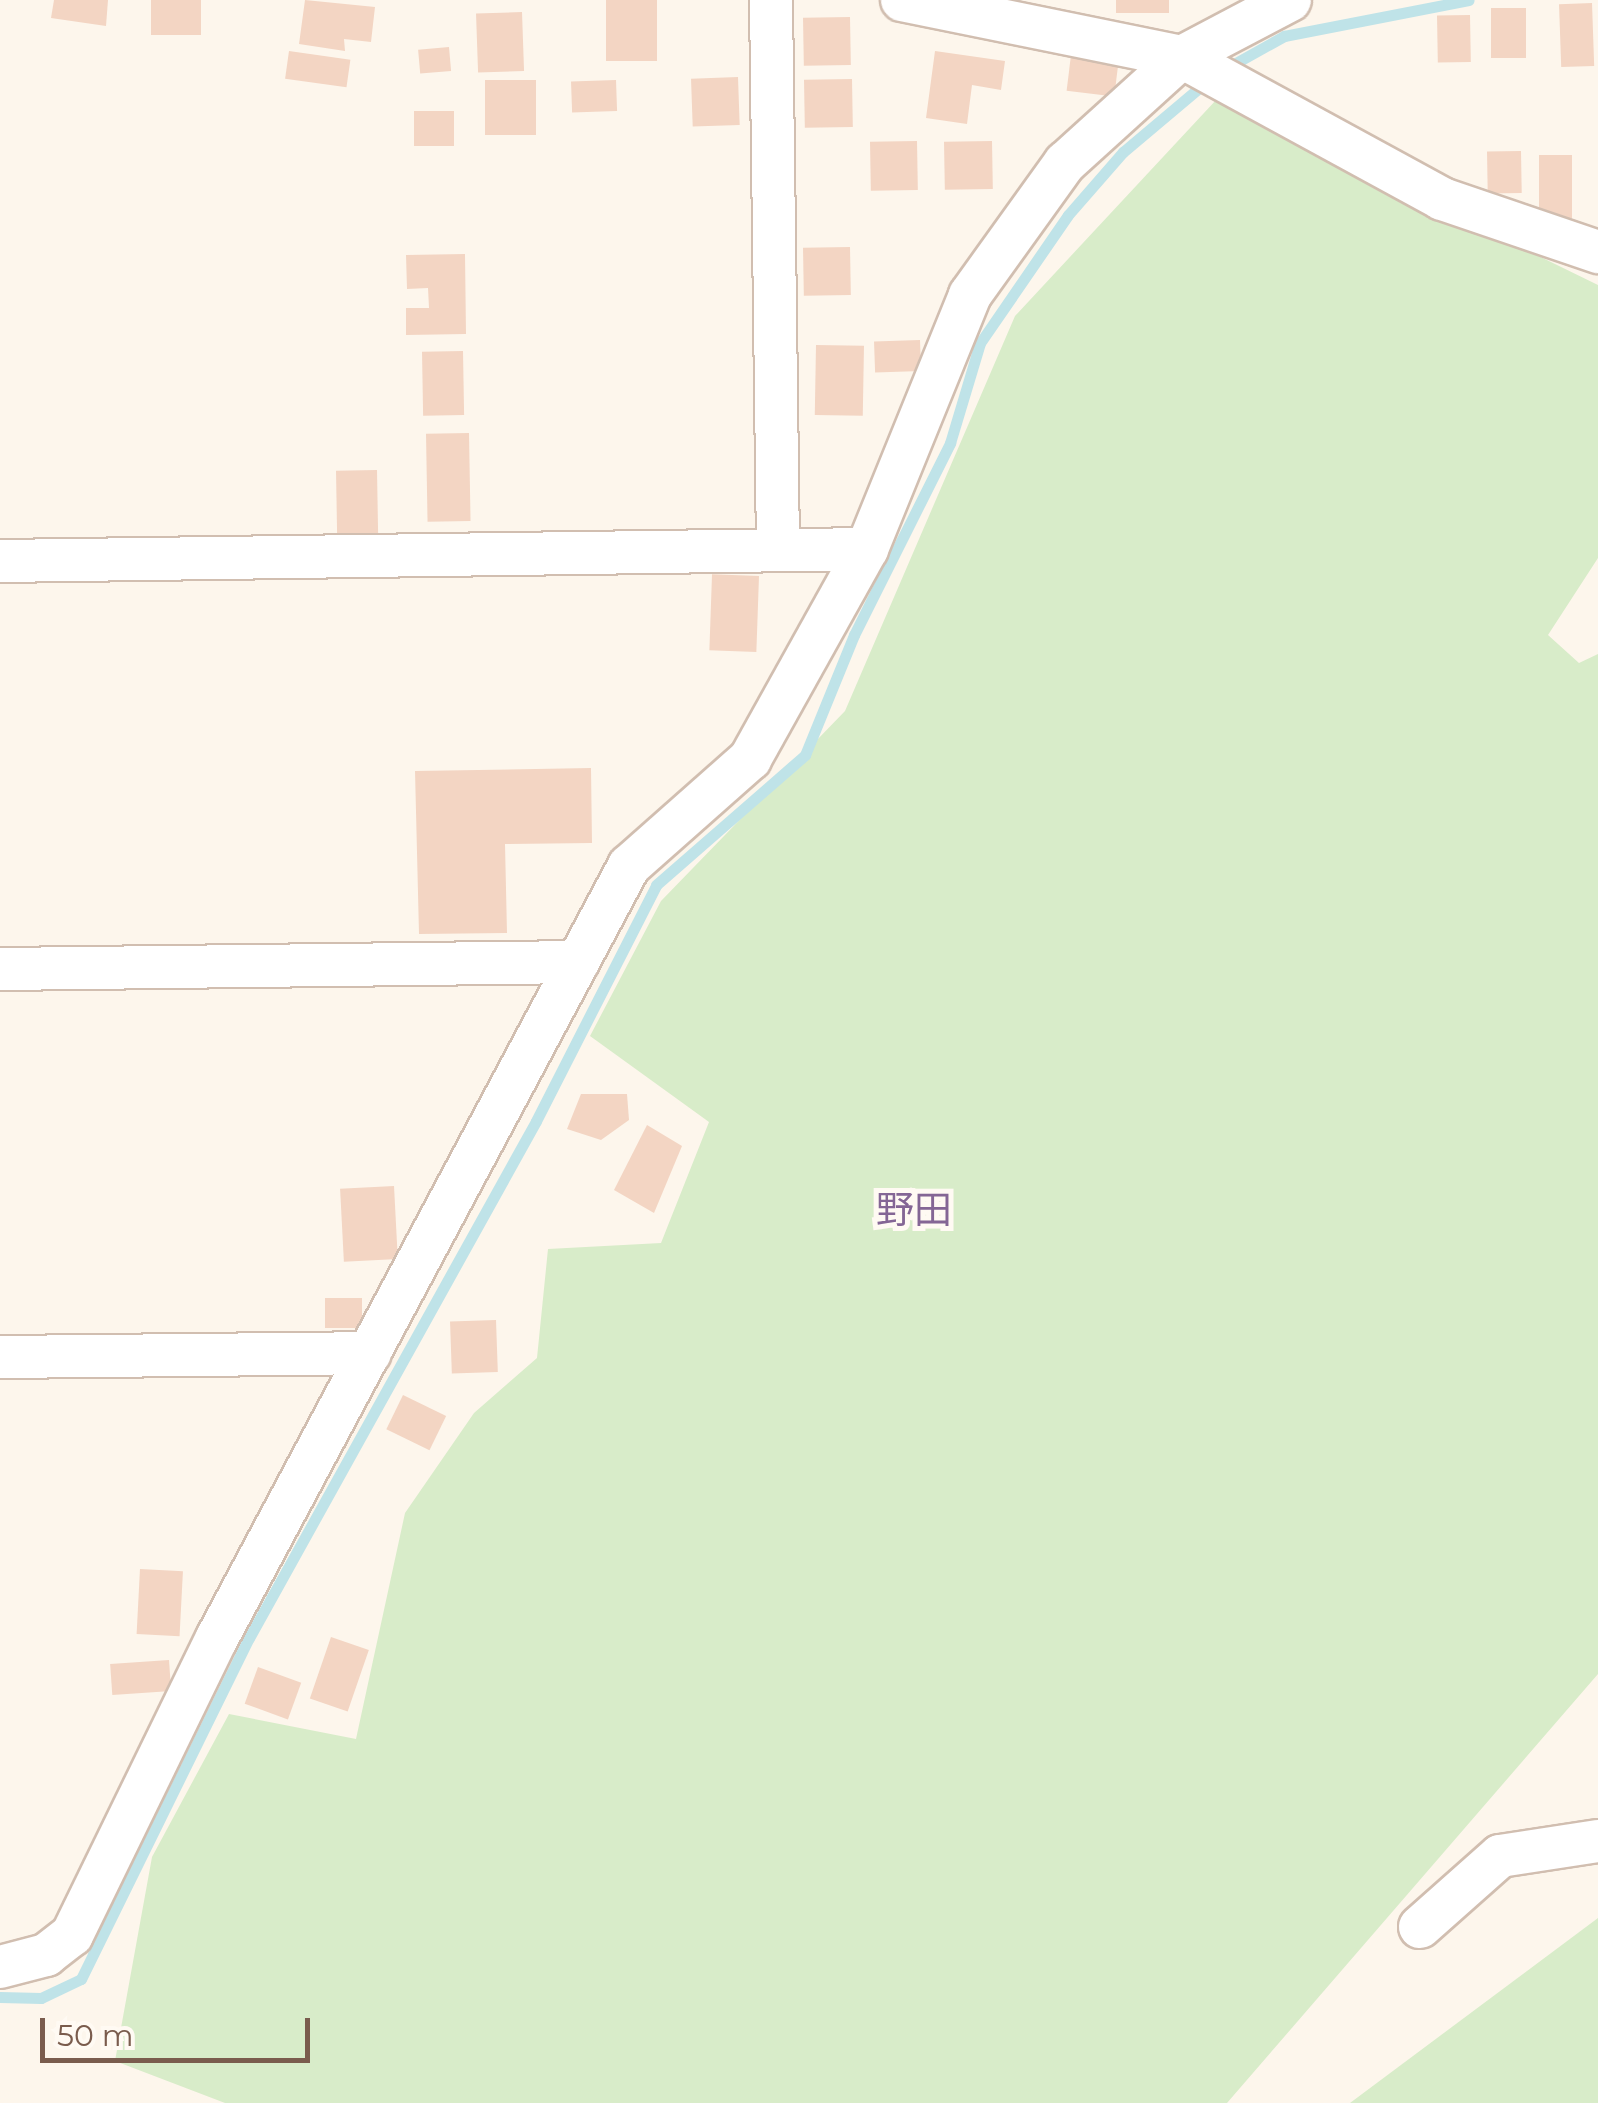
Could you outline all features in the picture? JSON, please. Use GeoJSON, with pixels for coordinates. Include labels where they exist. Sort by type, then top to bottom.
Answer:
{"type":"FeatureCollection","features":[{"type":"Feature","properties":{"kind":"street"},"geometry":{"type":"LineString","coordinates":[[771,0],[778,550]]}},
{"type":"Feature","properties":{"kind":"street"},"geometry":{"type":"LineString","coordinates":[[902,0],[1182,57],[1442,199],[1598,251]]}},
{"type":"Feature","properties":{"kind":"street"},"geometry":{"type":"LineString","coordinates":[[0,1967],[46,1954],[72,1936],[217,1638],[630,866],[750,759],[867,549],[970,295],[1065,164],[1182,57],[1290,0]]}},
{"type":"Feature","properties":{"kind":"street"},"geometry":{"type":"LineString","coordinates":[[0,561],[867,549]]}},
{"type":"Feature","properties":{"kind":"street"},"geometry":{"type":"LineString","coordinates":[[0,969],[578,962]]}},
{"type":"Feature","properties":{"kind":"street"},"geometry":{"type":"LineString","coordinates":[[0,1357],[370,1353]]}},
{"type":"Feature","properties":{"kind":"street"},"geometry":{"type":"LineString","coordinates":[[1420,1927],[1500,1856],[1598,1841]]}},
{"type":"Feature","properties":{"kind":"green space"},"geometry":{"type":"Polygon","coordinates":[[[1217,99],[1598,285],[1598,558],[1548,635],[1579,663],[1598,654],[1598,1674],[1227,2103],[225,2103],[115,2061],[152,1857],[229,1714],[356,1739],[405,1513],[474,1413],[537,1358],[548,1249],[661,1243],[709,1122],[590,1036],[661,901],[845,711],[1015,316],[1217,99]]]}},
{"type":"Feature","properties":{"kind":"green space"},"geometry":{"type":"Polygon","coordinates":[[[1598,1918],[1598,2103],[1350,2103],[1598,1918]]]}},
{"type":"Feature","properties":{"kind":"building"},"geometry":{"type":"Polygon","coordinates":[[[54,0],[108,0],[106,26],[51,18],[54,0]]]}},
{"type":"Feature","properties":{"kind":"building"},"geometry":{"type":"Polygon","coordinates":[[[151,0],[201,0],[201,35],[151,35],[151,0]]]}},
{"type":"Feature","properties":{"kind":"building"},"geometry":{"type":"Polygon","coordinates":[[[305,0],[375,7],[371,42],[344,39],[345,51],[299,44],[305,0]]]}},
{"type":"Feature","properties":{"kind":"building"},"geometry":{"type":"Polygon","coordinates":[[[606,0],[657,0],[657,61],[606,61],[606,0]]]}},
{"type":"Feature","properties":{"kind":"building"},"geometry":{"type":"Polygon","coordinates":[[[1116,0],[1169,0],[1169,13],[1116,13],[1116,0]]]}},
{"type":"Feature","properties":{"kind":"building"},"geometry":{"type":"Polygon","coordinates":[[[1592,3],[1594,66],[1561,67],[1559,4],[1592,3]]]}},
{"type":"Feature","properties":{"kind":"building"},"geometry":{"type":"Polygon","coordinates":[[[1491,8],[1526,8],[1526,58],[1491,58],[1491,8]]]}},
{"type":"Feature","properties":{"kind":"building"},"geometry":{"type":"Polygon","coordinates":[[[522,12],[524,71],[478,73],[476,14],[522,12]]]}},
{"type":"Feature","properties":{"kind":"building"},"geometry":{"type":"Polygon","coordinates":[[[1470,15],[1471,62],[1438,63],[1437,16],[1470,15]]]}},
{"type":"Feature","properties":{"kind":"building"},"geometry":{"type":"Polygon","coordinates":[[[850,17],[851,65],[804,66],[803,18],[850,17]]]}},
{"type":"Feature","properties":{"kind":"building"},"geometry":{"type":"Polygon","coordinates":[[[449,47],[451,71],[420,74],[418,50],[449,47]]]}},
{"type":"Feature","properties":{"kind":"building"},"geometry":{"type":"Polygon","coordinates":[[[289,51],[350,60],[346,87],[285,79],[289,51]]]}},
{"type":"Feature","properties":{"kind":"building"},"geometry":{"type":"Polygon","coordinates":[[[935,51],[1005,61],[1001,90],[972,85],[967,124],[926,118],[935,51]]]}},
{"type":"Feature","properties":{"kind":"building"},"geometry":{"type":"Polygon","coordinates":[[[1071,55],[1119,61],[1114,97],[1067,91],[1071,55]]]}},
{"type":"Feature","properties":{"kind":"building"},"geometry":{"type":"Polygon","coordinates":[[[738,77],[740,125],[693,127],[691,79],[738,77]]]}},
{"type":"Feature","properties":{"kind":"building"},"geometry":{"type":"Polygon","coordinates":[[[852,79],[853,127],[805,128],[804,80],[852,79]]]}},
{"type":"Feature","properties":{"kind":"building"},"geometry":{"type":"Polygon","coordinates":[[[485,80],[536,80],[536,135],[485,135],[485,80]]]}},
{"type":"Feature","properties":{"kind":"building"},"geometry":{"type":"Polygon","coordinates":[[[616,80],[617,111],[572,113],[571,82],[616,80]]]}},
{"type":"Feature","properties":{"kind":"building"},"geometry":{"type":"Polygon","coordinates":[[[414,111],[454,111],[454,146],[414,146],[414,111]]]}},
{"type":"Feature","properties":{"kind":"building"},"geometry":{"type":"Polygon","coordinates":[[[917,141],[918,190],[871,191],[870,142],[917,141]]]}},
{"type":"Feature","properties":{"kind":"building"},"geometry":{"type":"Polygon","coordinates":[[[992,141],[993,189],[945,190],[944,142],[992,141]]]}},
{"type":"Feature","properties":{"kind":"building"},"geometry":{"type":"Polygon","coordinates":[[[1521,151],[1522,193],[1488,194],[1487,152],[1521,151]]]}},
{"type":"Feature","properties":{"kind":"building"},"geometry":{"type":"Polygon","coordinates":[[[1539,155],[1572,155],[1572,218],[1539,218],[1539,155]]]}},
{"type":"Feature","properties":{"kind":"building"},"geometry":{"type":"Polygon","coordinates":[[[850,247],[851,295],[804,296],[803,248],[850,247]]]}},
{"type":"Feature","properties":{"kind":"building"},"geometry":{"type":"Polygon","coordinates":[[[465,254],[466,334],[406,335],[406,308],[429,308],[428,288],[407,289],[406,255],[465,254]]]}},
{"type":"Feature","properties":{"kind":"building"},"geometry":{"type":"Polygon","coordinates":[[[920,340],[921,371],[875,373],[874,342],[920,340]]]}},
{"type":"Feature","properties":{"kind":"building"},"geometry":{"type":"Polygon","coordinates":[[[816,345],[864,346],[863,416],[815,415],[816,345]]]}},
{"type":"Feature","properties":{"kind":"building"},"geometry":{"type":"Polygon","coordinates":[[[463,351],[464,415],[423,416],[422,352],[463,351]]]}},
{"type":"Feature","properties":{"kind":"building"},"geometry":{"type":"Polygon","coordinates":[[[469,433],[471,521],[428,522],[426,434],[469,433]]]}},
{"type":"Feature","properties":{"kind":"building"},"geometry":{"type":"Polygon","coordinates":[[[377,470],[378,534],[337,535],[336,471],[377,470]]]}},
{"type":"Feature","properties":{"kind":"building"},"geometry":{"type":"Polygon","coordinates":[[[712,574],[759,576],[756,652],[709,650],[712,574]]]}},
{"type":"Feature","properties":{"kind":"building"},"geometry":{"type":"Polygon","coordinates":[[[591,768],[592,843],[505,844],[507,933],[419,934],[415,771],[591,768]]]}},
{"type":"Feature","properties":{"kind":"building"},"geometry":{"type":"Polygon","coordinates":[[[581,1094],[627,1094],[629,1120],[601,1140],[567,1129],[581,1094]]]}},
{"type":"Feature","properties":{"kind":"building"},"geometry":{"type":"Polygon","coordinates":[[[647,1125],[682,1146],[654,1213],[614,1190],[647,1125]]]}},
{"type":"Feature","properties":{"kind":"building"},"geometry":{"type":"Polygon","coordinates":[[[394,1186],[398,1259],[344,1262],[340,1189],[394,1186]]]}},
{"type":"Feature","properties":{"kind":"building"},"geometry":{"type":"Polygon","coordinates":[[[325,1298],[362,1298],[362,1328],[325,1328],[325,1298]]]}},
{"type":"Feature","properties":{"kind":"building"},"geometry":{"type":"Polygon","coordinates":[[[496,1320],[498,1372],[452,1374],[450,1322],[496,1320]]]}},
{"type":"Feature","properties":{"kind":"building"},"geometry":{"type":"Polygon","coordinates":[[[403,1395],[446,1416],[429,1450],[386,1429],[403,1395]]]}},
{"type":"Feature","properties":{"kind":"building"},"geometry":{"type":"Polygon","coordinates":[[[140,1569],[183,1571],[180,1636],[137,1634],[140,1569]]]}},
{"type":"Feature","properties":{"kind":"building"},"geometry":{"type":"Polygon","coordinates":[[[331,1637],[369,1650],[348,1711],[310,1698],[331,1637]]]}},
{"type":"Feature","properties":{"kind":"building"},"geometry":{"type":"Polygon","coordinates":[[[169,1660],[171,1691],[112,1695],[110,1664],[169,1660]]]}},
{"type":"Feature","properties":{"kind":"building"},"geometry":{"type":"Polygon","coordinates":[[[258,1667],[301,1683],[288,1719],[245,1704],[258,1667]]]}},
{"type":"Feature","properties":{"kind":"waterway"},"geometry":{"type":"LineString","coordinates":[[1225,69],[1284,36],[1469,0]]}},
{"type":"Feature","properties":{"kind":"waterway"},"geometry":{"type":"LineString","coordinates":[[0,1997],[41,1998],[81,1979],[249,1638],[536,1121],[656,885],[805,755],[854,635],[950,443],[980,343],[1068,215],[1123,152],[1206,82]]}},
{"type":"Feature","properties":{"kind":"district","name":"野田"},"geometry":{"type":"Point","coordinates":[914,1210]}}]}
